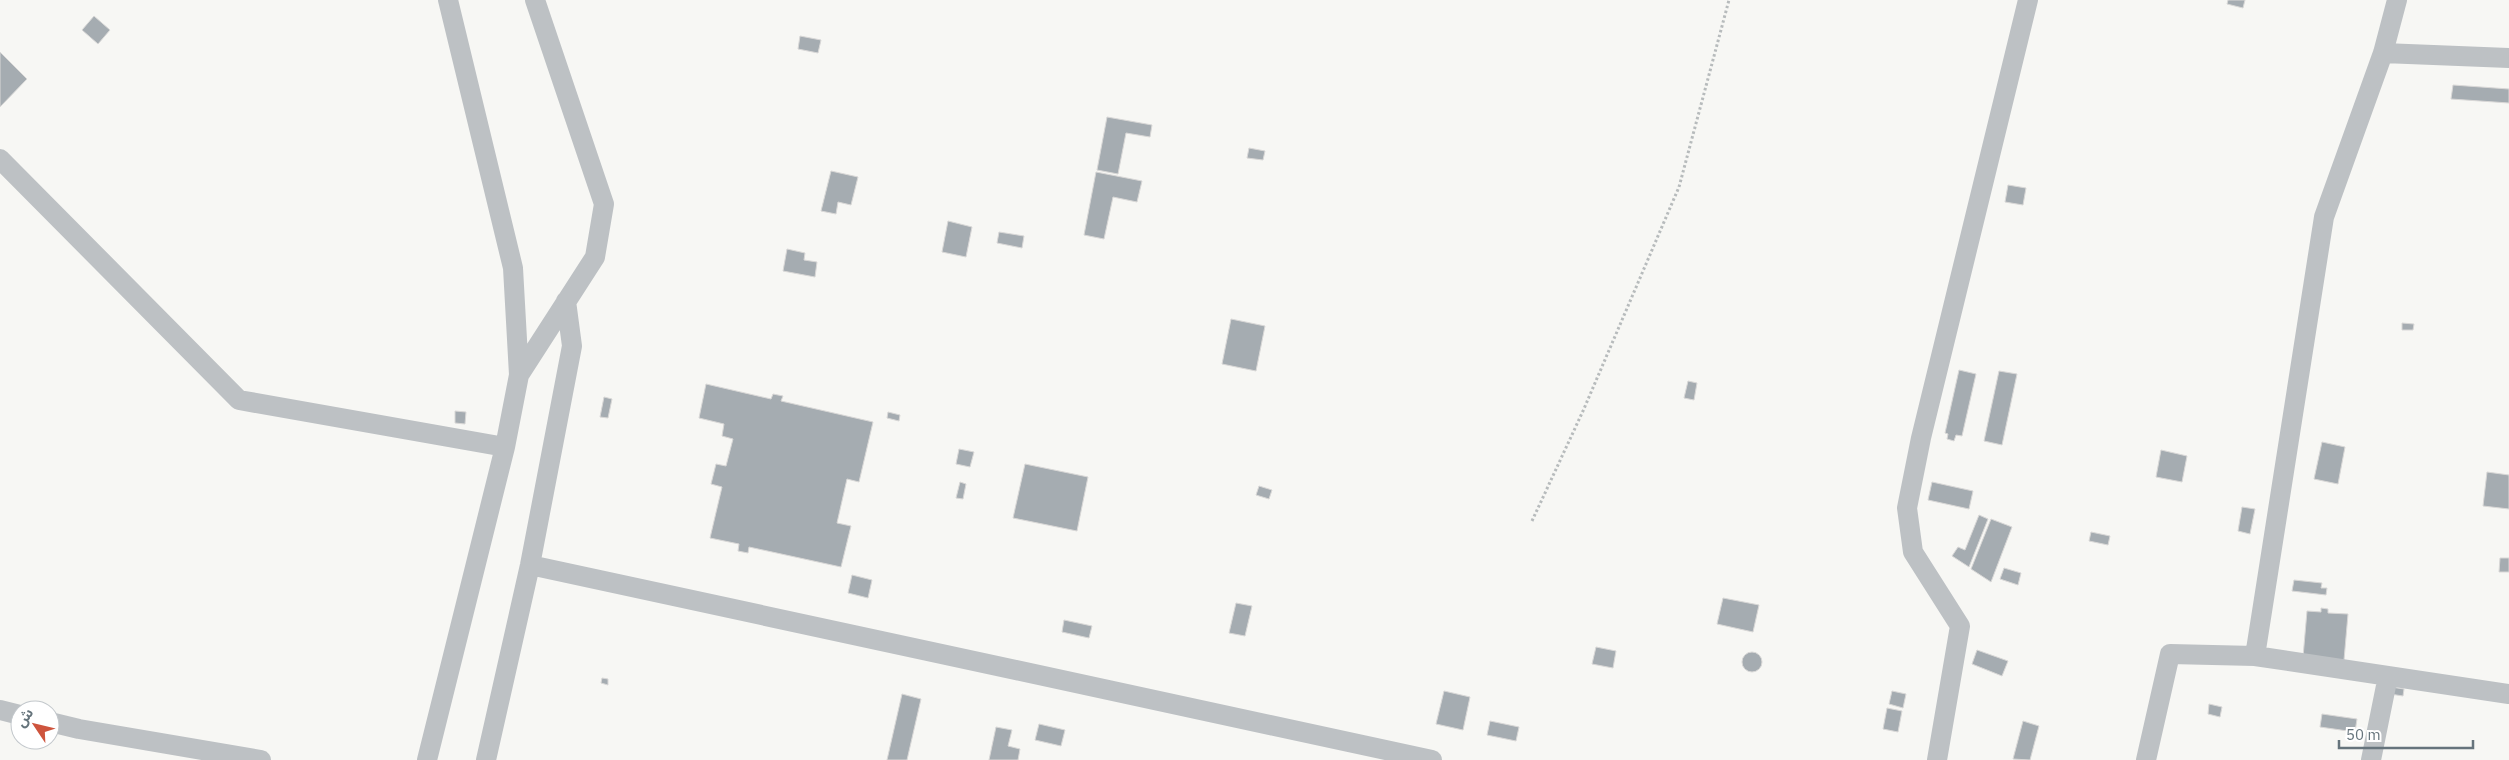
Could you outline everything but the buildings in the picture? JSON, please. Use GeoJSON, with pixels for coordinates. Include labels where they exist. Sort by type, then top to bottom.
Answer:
{"type":"FeatureCollection","features":[{"type":"Feature","properties":{"kind":"street"},"geometry":{"type":"LineString","coordinates":[[427,760],[505,447],[519,375],[513,268],[448,0]]}},
{"type":"Feature","properties":{"kind":"street"},"geometry":{"type":"LineString","coordinates":[[519,375],[595,257],[604,204],[535,0]]}},
{"type":"Feature","properties":{"kind":"street"},"geometry":{"type":"LineString","coordinates":[[1937,760],[1960,626],[1913,552],[1906,508],[1921,438],[2028,0]]}},
{"type":"Feature","properties":{"kind":"street"},"geometry":{"type":"LineString","coordinates":[[2256,656],[2324,217],[2383,53],[2397,0]]}},
{"type":"Feature","properties":{"kind":"street"},"geometry":{"type":"LineString","coordinates":[[2383,53],[2509,58]]}},
{"type":"Feature","properties":{"kind":"street"},"geometry":{"type":"LineString","coordinates":[[0,159],[239,400],[505,447]]}},
{"type":"Feature","properties":{"kind":"street"},"geometry":{"type":"LineString","coordinates":[[486,760],[530,565],[572,346],[566,301]]}},
{"type":"Feature","properties":{"kind":"street"},"geometry":{"type":"LineString","coordinates":[[530,565],[1432,760]]}},
{"type":"Feature","properties":{"kind":"street"},"geometry":{"type":"LineString","coordinates":[[2146,760],[2170,654],[2256,656],[2509,694]]}},
{"type":"Feature","properties":{"kind":"street"},"geometry":{"type":"LineString","coordinates":[[2371,760],[2388,676]]}},
{"type":"Feature","properties":{"kind":"street"},"geometry":{"type":"LineString","coordinates":[[60,724],[261,760]]}},
{"type":"Feature","properties":{"kind":"path"},"geometry":{"type":"LineString","coordinates":[[1532,521],[1583,411],[1679,187],[1729,0]]}}]}
